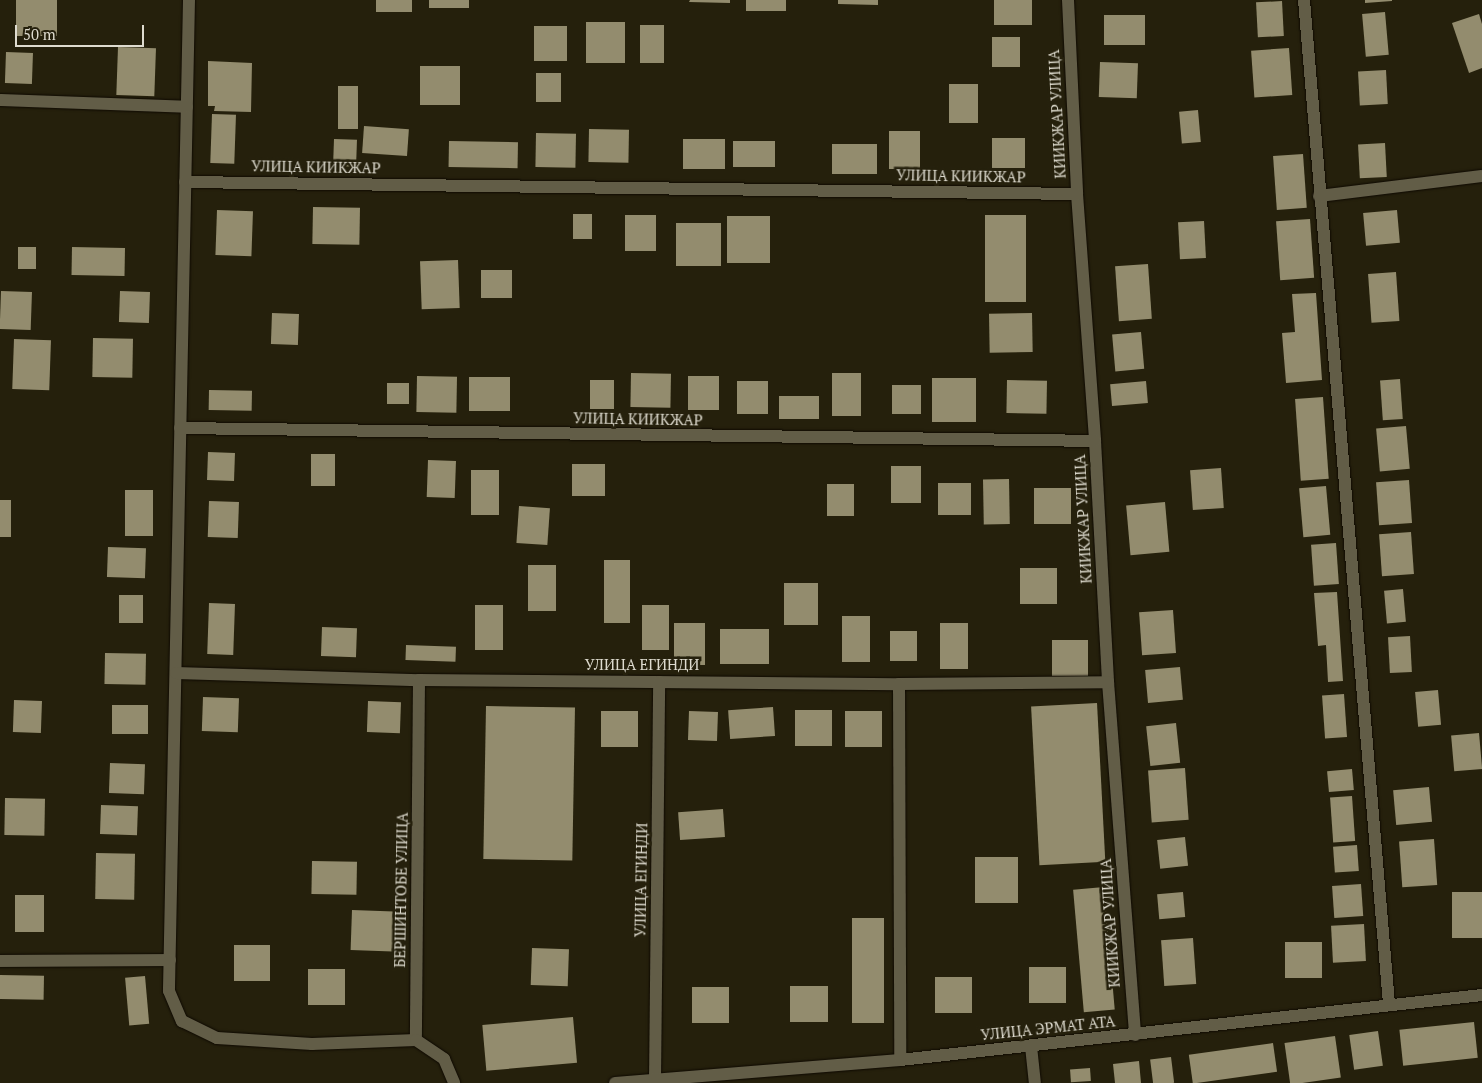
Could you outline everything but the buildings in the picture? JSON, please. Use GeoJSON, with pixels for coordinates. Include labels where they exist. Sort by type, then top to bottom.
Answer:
{"type":"FeatureCollection","features":[{"type":"Feature","properties":{"kind":"street"},"geometry":{"type":"LineString","coordinates":[[189,0],[170,991],[182,1021],[216,1038],[312,1044],[416,1040],[444,1059],[454,1083]]}},
{"type":"Feature","properties":{"kind":"street","name":"КИИКЖАР УЛИЦА"},"geometry":{"type":"LineString","coordinates":[[1068,0],[1077,194],[1095,441],[1108,682],[1135,1035]]}},
{"type":"Feature","properties":{"kind":"street"},"geometry":{"type":"LineString","coordinates":[[1304,0],[1319,196],[1389,1004]]}},
{"type":"Feature","properties":{"kind":"street"},"geometry":{"type":"LineString","coordinates":[[0,100],[187,107]]}},
{"type":"Feature","properties":{"kind":"street"},"geometry":{"type":"LineString","coordinates":[[1319,196],[1482,176]]}},
{"type":"Feature","properties":{"kind":"street","name":"УЛИЦА КИИКЖАР"},"geometry":{"type":"LineString","coordinates":[[185,182],[1077,194]]}},
{"type":"Feature","properties":{"kind":"street","name":"УЛИЦА КИИКЖАР"},"geometry":{"type":"LineString","coordinates":[[180,428],[1095,441]]}},
{"type":"Feature","properties":{"kind":"street","name":"УЛИЦА ЕГИНДИ"},"geometry":{"type":"LineString","coordinates":[[176,672],[419,680],[899,684],[1108,682]]}},
{"type":"Feature","properties":{"kind":"street","name":"БЕРШИНТОБЕ УЛИЦА"},"geometry":{"type":"LineString","coordinates":[[416,1040],[419,680]]}},
{"type":"Feature","properties":{"kind":"street","name":"УЛИЦА ЕГИНДИ"},"geometry":{"type":"LineString","coordinates":[[655,1080],[659,682]]}},
{"type":"Feature","properties":{"kind":"street"},"geometry":{"type":"LineString","coordinates":[[899,684],[900,1060]]}},
{"type":"Feature","properties":{"kind":"street"},"geometry":{"type":"LineString","coordinates":[[0,961],[170,960]]}},
{"type":"Feature","properties":{"kind":"street","name":"УЛИЦА ЭРМАТ АТА"},"geometry":{"type":"LineString","coordinates":[[615,1083],[900,1060],[1482,995]]}},
{"type":"Feature","properties":{"kind":"street"},"geometry":{"type":"LineString","coordinates":[[1031,1046],[1035,1083]]}}]}
